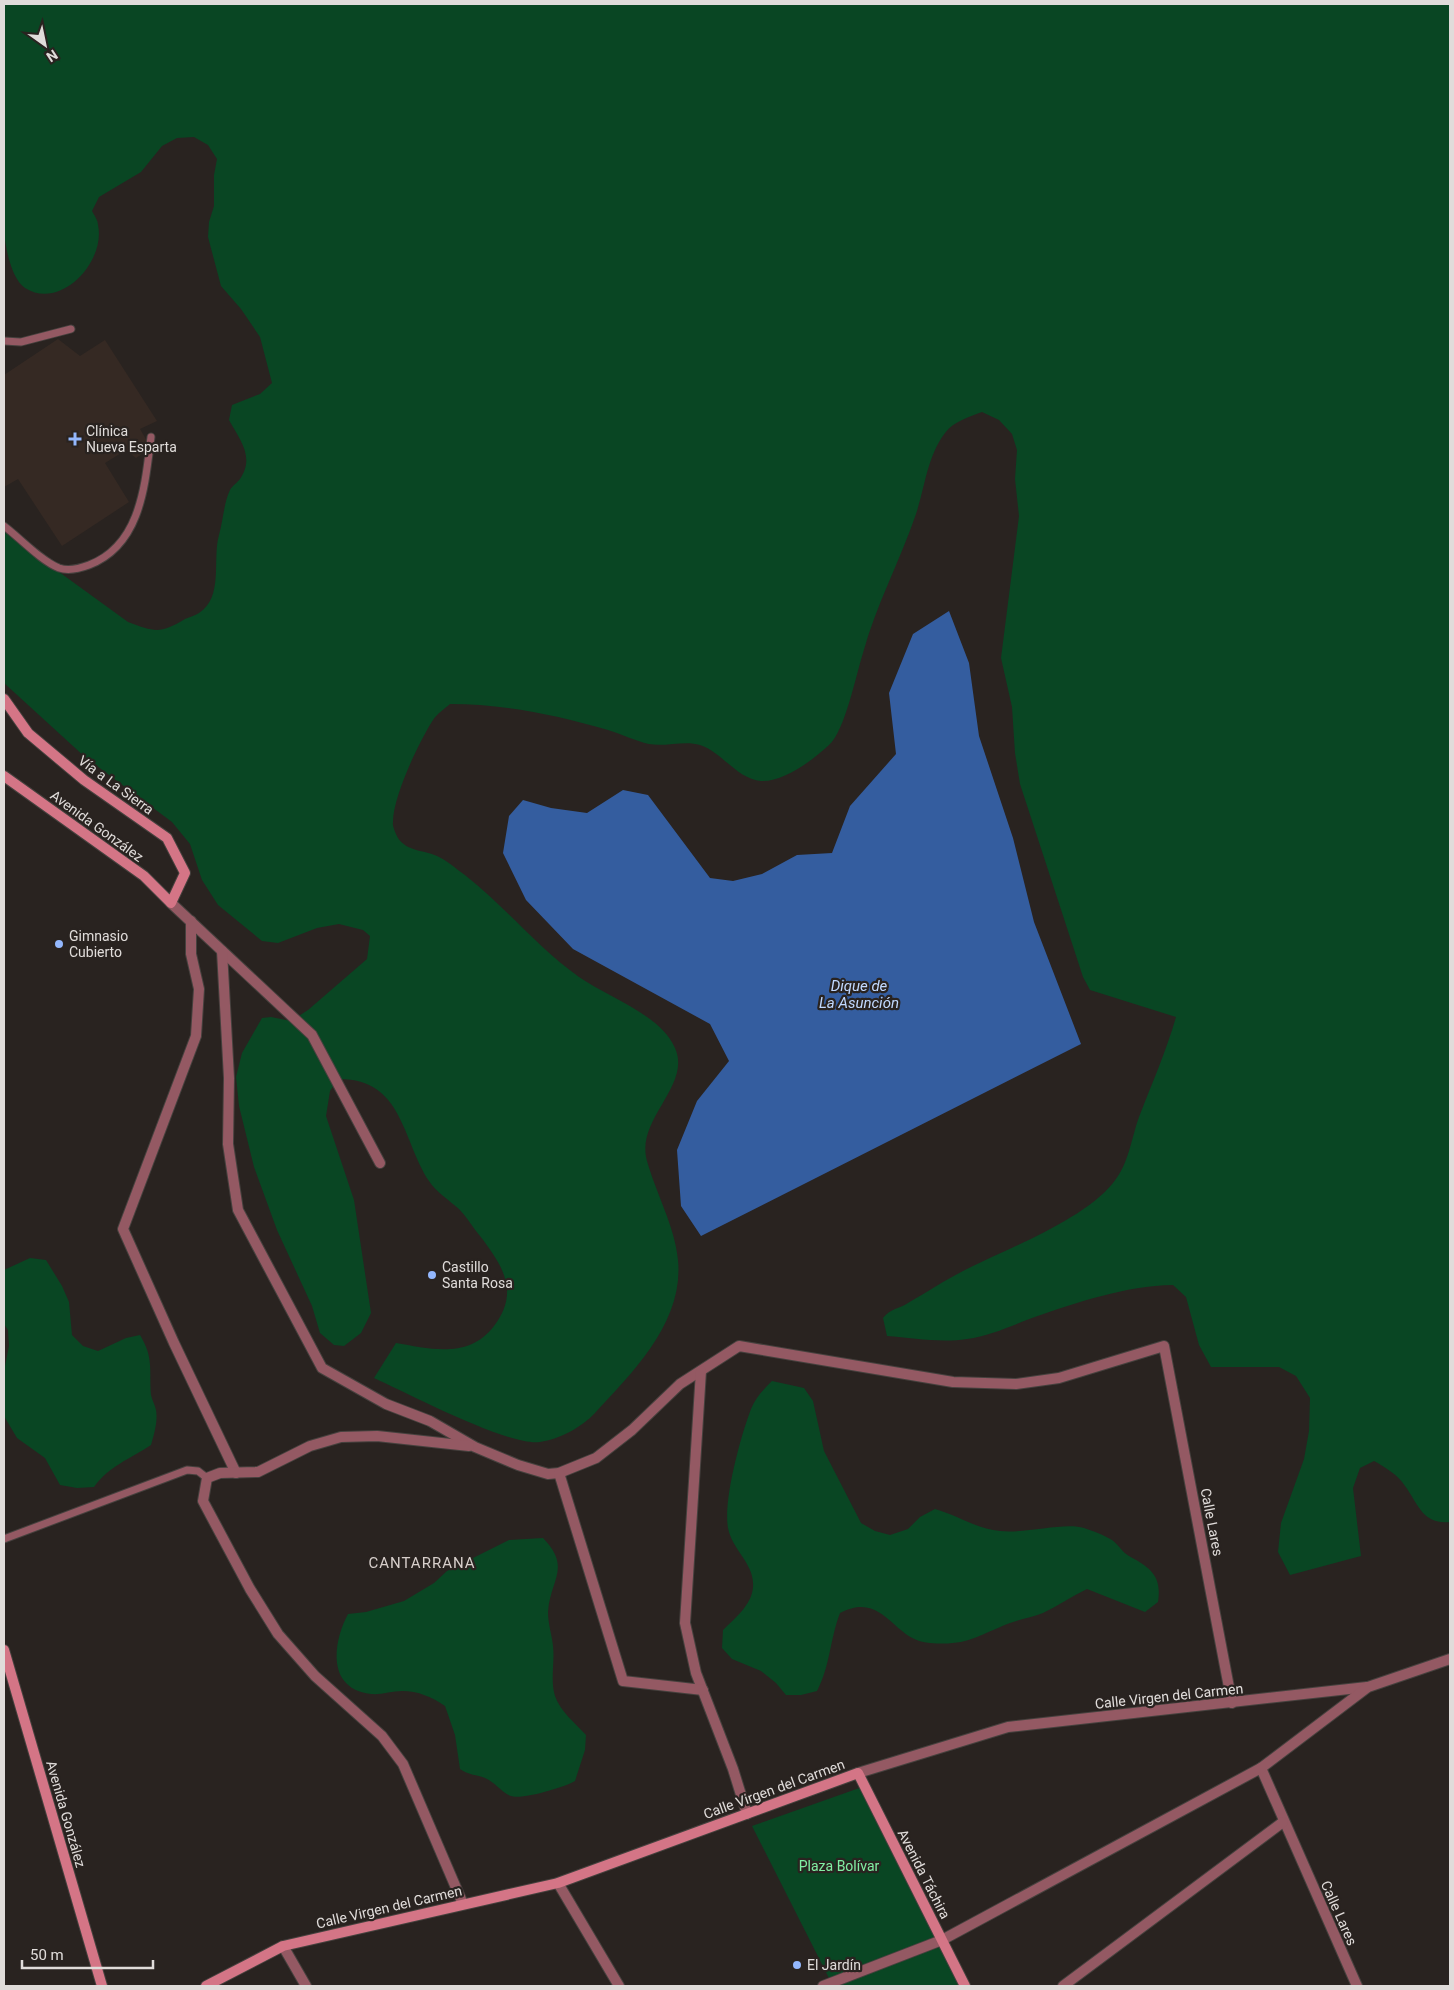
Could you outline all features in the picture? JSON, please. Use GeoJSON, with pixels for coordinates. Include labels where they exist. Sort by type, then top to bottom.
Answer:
{"type":"FeatureCollection","features":[{"type":"Feature","properties":{"kind":"street","name":"Vía a La Sierra"},"geometry":{"type":"LineString","coordinates":[[4,699],[28,733],[84,780],[166,838],[185,873],[171,903]]}},
{"type":"Feature","properties":{"kind":"street","name":"Avenida González"},"geometry":{"type":"LineString","coordinates":[[4,776],[144,876],[171,903]]}},
{"type":"Feature","properties":{"kind":"street"},"geometry":{"type":"LineString","coordinates":[[171,903],[312,1035],[380,1163]]}},
{"type":"Feature","properties":{"kind":"street"},"geometry":{"type":"LineString","coordinates":[[191,921],[191,954],[199,989],[196,1036],[124,1229],[174,1343],[236,1473]]}},
{"type":"Feature","properties":{"kind":"street"},"geometry":{"type":"LineString","coordinates":[[222,951],[229,1078],[228,1144],[238,1210],[322,1368],[386,1404],[430,1421],[475,1447],[518,1465],[548,1474],[558,1473],[596,1458],[632,1430],[680,1384],[701,1371]]}},
{"type":"Feature","properties":{"kind":"street","name":"Calle Lares"},"geometry":{"type":"LineString","coordinates":[[701,1371],[740,1346],[953,1382],[1016,1384],[1059,1378],[1164,1346],[1232,1702]]}},
{"type":"Feature","properties":{"kind":"street"},"geometry":{"type":"LineString","coordinates":[[701,1371],[685,1623],[696,1673],[747,1814]]}},
{"type":"Feature","properties":{"kind":"street"},"geometry":{"type":"LineString","coordinates":[[463,1904],[403,1764],[382,1736],[315,1676],[278,1634],[250,1589],[203,1501],[206,1478],[214,1474],[258,1472],[310,1446],[341,1437],[377,1436],[475,1447]]}},
{"type":"Feature","properties":{"kind":"street"},"geometry":{"type":"LineString","coordinates":[[558,1473],[623,1681],[703,1690]]}},
{"type":"Feature","properties":{"kind":"street","name":"Avenida González"},"geometry":{"type":"LineString","coordinates":[[4,1650],[102,1986]]}},
{"type":"Feature","properties":{"kind":"street"},"geometry":{"type":"LineString","coordinates":[[823,1986],[942,1940],[1261,1768],[1368,1687],[1450,1659]]}},
{"type":"Feature","properties":{"kind":"street","name":"Calle Virgen del Carmen"},"geometry":{"type":"LineString","coordinates":[[206,1986],[283,1946],[558,1883],[858,1774],[1008,1728],[1368,1687]]}},
{"type":"Feature","properties":{"kind":"street","name":"Calle Lares"},"geometry":{"type":"LineString","coordinates":[[1261,1768],[1357,1986]]}},
{"type":"Feature","properties":{"kind":"street","name":"Avenida Táchira"},"geometry":{"type":"LineString","coordinates":[[858,1774],[965,1986]]}},
{"type":"Feature","properties":{"kind":"street"},"geometry":{"type":"LineString","coordinates":[[1063,1986],[1284,1822]]}},
{"type":"Feature","properties":{"kind":"street"},"geometry":{"type":"LineString","coordinates":[[558,1883],[619,1986]]}},
{"type":"Feature","properties":{"kind":"street"},"geometry":{"type":"LineString","coordinates":[[283,1946],[306,1986]]}},
{"type":"Feature","properties":{"kind":"lane"},"geometry":{"type":"LineString","coordinates":[[4,341],[21,342],[71,330]]}},
{"type":"Feature","properties":{"kind":"lane"},"geometry":{"type":"LineString","coordinates":[[4,526],[46,561],[61,569],[82,568],[100,561],[117,548],[136,518],[148,467],[151,437]]}},
{"type":"Feature","properties":{"kind":"lane"},"geometry":{"type":"LineString","coordinates":[[4,1539],[187,1470],[198,1470],[206,1478]]}},
{"type":"Feature","properties":{"kind":"shaded area","name":"Clínica Nueva Esparta"},"geometry":{"type":"Polygon","coordinates":[[[58,339],[80,356],[105,340],[157,421],[140,429],[151,448],[136,458],[126,450],[105,463],[129,502],[62,546],[18,479],[4,487],[4,375],[58,339]]]}},
{"type":"Feature","properties":{"kind":"green space"},"geometry":{"type":"Polygon","coordinates":[[[4,4],[1450,4],[1450,1522],[1433,1520],[1422,1512],[1399,1478],[1374,1461],[1360,1468],[1353,1488],[1361,1556],[1290,1575],[1278,1552],[1281,1523],[1304,1459],[1309,1431],[1310,1398],[1296,1376],[1279,1367],[1211,1367],[1199,1345],[1186,1297],[1173,1285],[1137,1288],[1102,1296],[1067,1306],[976,1338],[937,1340],[887,1336],[883,1318],[889,1312],[905,1305],[963,1271],[1066,1220],[1100,1196],[1113,1183],[1123,1168],[1139,1117],[1176,1017],[1090,990],[1083,977],[1020,784],[1015,753],[1012,707],[1001,658],[1019,516],[1015,479],[1017,450],[1012,434],[999,420],[982,412],[953,425],[939,442],[930,462],[910,531],[868,635],[840,728],[829,745],[798,769],[779,778],[761,781],[744,776],[708,748],[700,745],[688,743],[649,744],[608,730],[549,715],[510,708],[450,704],[433,720],[414,755],[402,784],[394,811],[393,824],[396,834],[402,843],[439,857],[453,866],[489,895],[563,965],[579,977],[646,1016],[668,1036],[675,1048],[678,1062],[676,1076],[655,1117],[645,1146],[647,1161],[673,1235],[678,1260],[678,1283],[673,1304],[664,1325],[640,1363],[590,1418],[577,1428],[563,1435],[540,1442],[526,1441],[483,1428],[374,1378],[396,1343],[423,1348],[449,1349],[473,1343],[484,1336],[502,1314],[507,1290],[496,1258],[462,1212],[429,1181],[398,1114],[388,1100],[376,1089],[359,1081],[338,1079],[330,1091],[326,1116],[354,1200],[371,1313],[361,1333],[344,1346],[334,1345],[320,1333],[312,1306],[277,1230],[254,1167],[239,1106],[236,1077],[242,1053],[262,1018],[271,1017],[291,1021],[308,1010],[367,959],[370,936],[363,930],[339,924],[317,928],[278,943],[262,941],[218,905],[202,880],[190,844],[172,822],[85,757],[4,683],[4,532],[128,622],[157,630],[169,627],[199,613],[207,606],[212,597],[216,577],[217,545],[225,506],[228,495],[240,479],[246,463],[244,449],[229,420],[232,405],[260,394],[272,383],[260,337],[241,309],[221,286],[208,237],[209,222],[214,206],[214,175],[217,159],[208,145],[194,137],[177,138],[162,146],[141,172],[99,197],[92,211],[97,219],[99,239],[88,267],[78,279],[66,288],[53,293],[39,293],[25,288],[20,283],[10,263],[3,224],[4,4]]]}},
{"type":"Feature","properties":{"kind":"green space"},"geometry":{"type":"Polygon","coordinates":[[[30,1258],[46,1260],[62,1286],[69,1302],[72,1335],[83,1346],[98,1351],[126,1338],[140,1335],[149,1358],[151,1395],[156,1408],[155,1428],[151,1445],[113,1468],[94,1487],[77,1488],[60,1485],[45,1458],[17,1438],[4,1416],[4,1371],[9,1346],[8,1330],[4,1324],[4,1270],[30,1258]]]}},
{"type":"Feature","properties":{"kind":"green space"},"geometry":{"type":"Polygon","coordinates":[[[772,1381],[804,1388],[813,1401],[824,1451],[861,1523],[875,1531],[890,1535],[908,1529],[920,1517],[935,1509],[992,1530],[1021,1531],[1066,1526],[1084,1528],[1112,1540],[1127,1554],[1149,1569],[1156,1579],[1158,1586],[1158,1602],[1145,1612],[1087,1589],[1043,1613],[1010,1623],[972,1639],[943,1644],[917,1640],[906,1634],[878,1612],[868,1608],[855,1608],[840,1613],[825,1672],[817,1691],[801,1695],[786,1695],[776,1683],[761,1671],[732,1659],[722,1648],[723,1630],[746,1606],[753,1587],[750,1571],[730,1536],[728,1528],[727,1516],[730,1485],[742,1435],[751,1409],[757,1397],[772,1381]]]}},
{"type":"Feature","properties":{"kind":"green space"},"geometry":{"type":"Polygon","coordinates":[[[543,1538],[552,1548],[558,1566],[548,1612],[553,1652],[555,1696],[560,1707],[586,1735],[585,1750],[575,1781],[543,1792],[516,1797],[508,1795],[485,1778],[460,1769],[455,1735],[445,1706],[430,1697],[414,1692],[398,1691],[371,1694],[356,1690],[346,1683],[340,1674],[337,1663],[337,1650],[339,1638],[348,1614],[366,1612],[404,1601],[434,1583],[447,1571],[509,1540],[543,1538]]]}},
{"type":"Feature","properties":{"kind":"green space","name":"Plaza Bolívar"},"geometry":{"type":"Polygon","coordinates":[[[865,1786],[965,1986],[833,1986],[752,1826],[865,1786]]]}},
{"type":"Feature","properties":{"kind":"water","name":"Dique de La Asunción"},"geometry":{"type":"Polygon","coordinates":[[[949,611],[969,663],[979,736],[1013,838],[1034,922],[1081,1044],[701,1236],[681,1206],[677,1150],[697,1101],[729,1061],[710,1024],[573,949],[526,900],[503,853],[509,816],[523,800],[551,808],[587,813],[623,790],[648,795],[710,878],[733,881],[762,874],[797,855],[832,853],[850,806],[896,754],[889,693],[913,634],[949,611]]]}},
{"type":"Feature","properties":{"kind":"place","name":"Clínica Nueva Esparta"},"geometry":{"type":"Point","coordinates":[75,439]}},
{"type":"Feature","properties":{"kind":"place","name":"Gimnasio Cubierto"},"geometry":{"type":"Point","coordinates":[59,944]}},
{"type":"Feature","properties":{"kind":"place","name":"Castillo Santa Rosa"},"geometry":{"type":"Point","coordinates":[432,1275]}},
{"type":"Feature","properties":{"kind":"place","name":"El Jardín"},"geometry":{"type":"Point","coordinates":[797,1965]}},
{"type":"Feature","properties":{"kind":"district","name":"CANTARRANA"},"geometry":{"type":"Point","coordinates":[422,1563]}}]}
